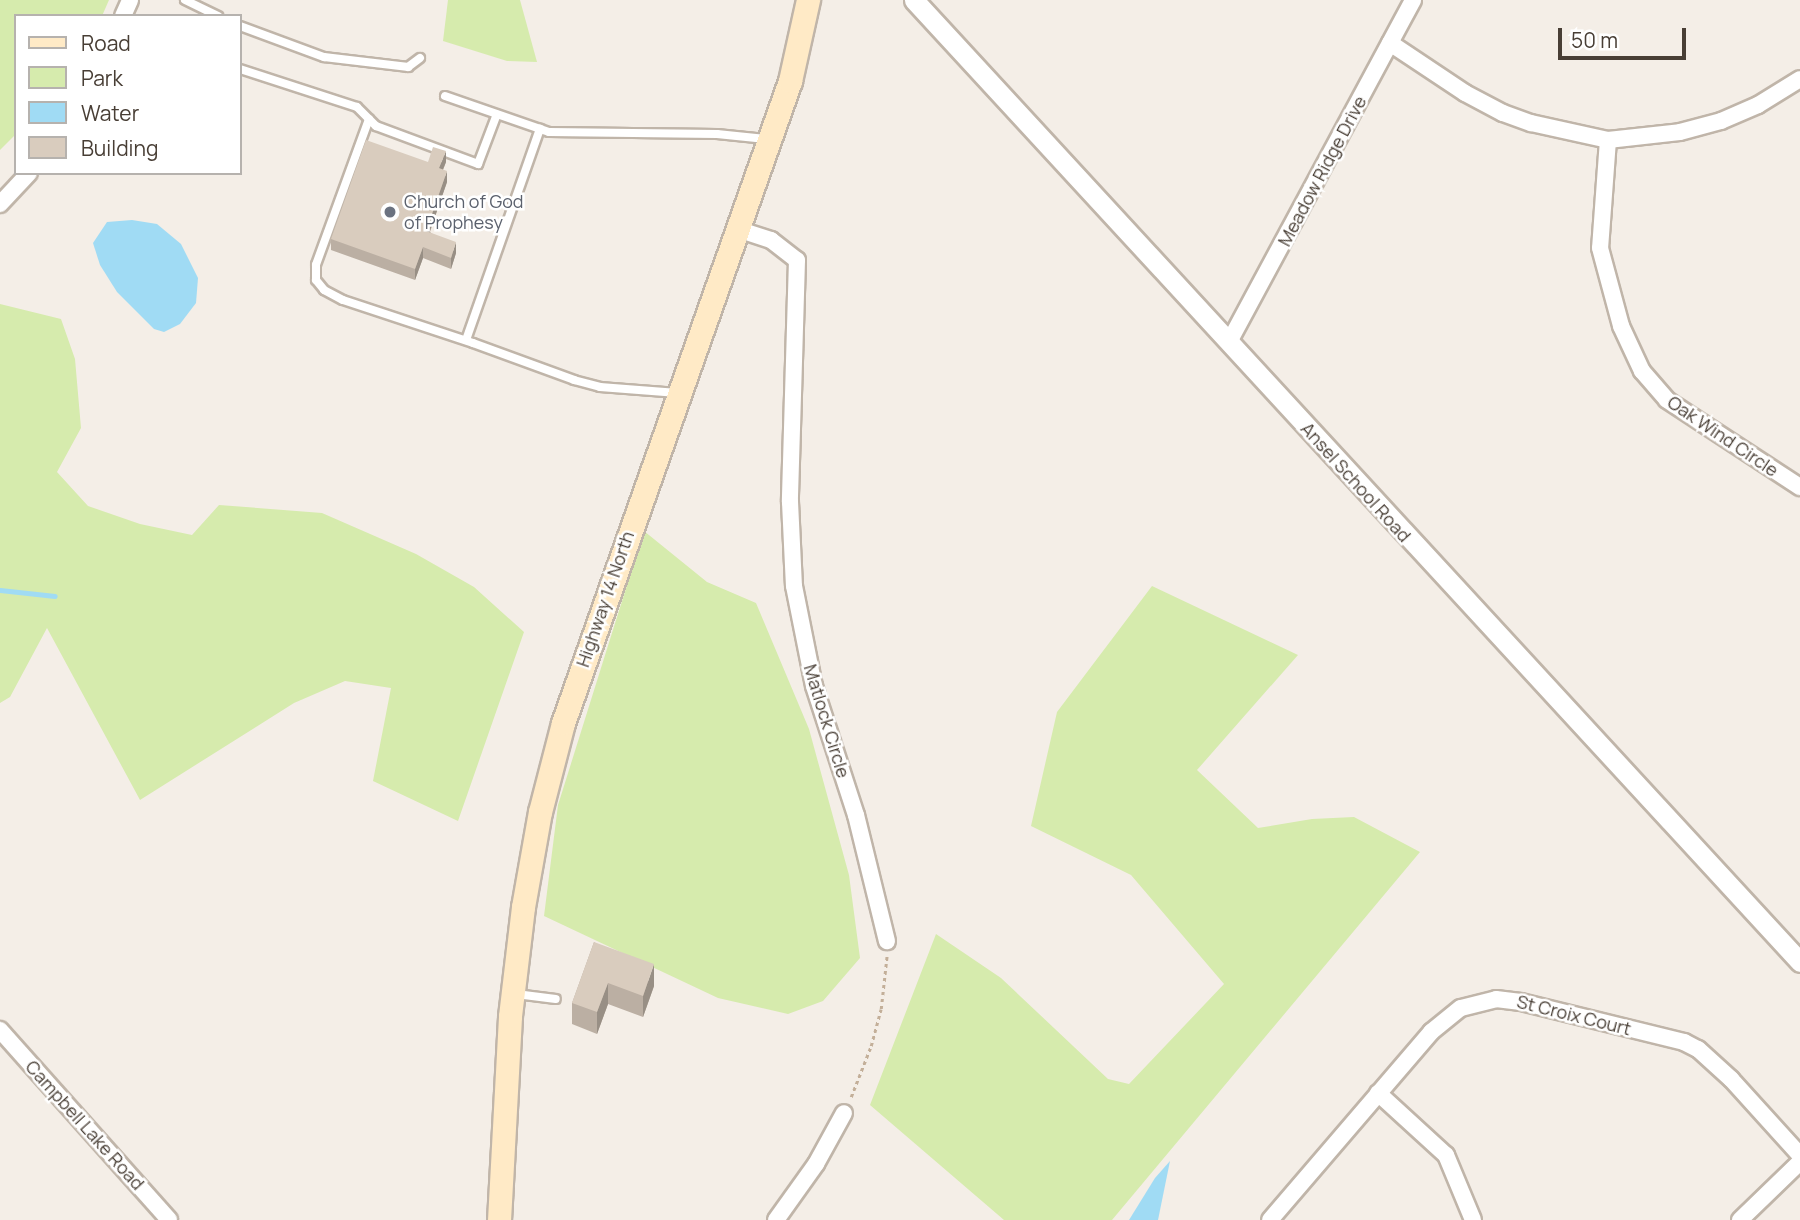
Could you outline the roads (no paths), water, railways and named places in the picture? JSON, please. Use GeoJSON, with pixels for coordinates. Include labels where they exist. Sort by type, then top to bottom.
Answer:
{"type":"FeatureCollection","features":[{"type":"Feature","properties":{"kind":"main road","name":"Highway 14 North"},"geometry":{"type":"LineString","coordinates":[[499,1220],[513,994],[523,907],[540,811],[563,723],[790,81],[808,0]]}},
{"type":"Feature","properties":{"kind":"street","name":"Ansel School Road"},"geometry":{"type":"LineString","coordinates":[[914,0],[1800,961]]}},
{"type":"Feature","properties":{"kind":"street","name":"Meadow Ridge Drive"},"geometry":{"type":"LineString","coordinates":[[1229,342],[1413,0]]}},
{"type":"Feature","properties":{"kind":"street"},"geometry":{"type":"LineString","coordinates":[[1390,43],[1465,93],[1503,113],[1531,124],[1608,140],[1680,132],[1721,121],[1758,105],[1800,79]]}},
{"type":"Feature","properties":{"kind":"street","name":"Oak Wind Circle"},"geometry":{"type":"LineString","coordinates":[[1608,140],[1600,248],[1621,326],[1642,371],[1667,400],[1800,486]]}},
{"type":"Feature","properties":{"kind":"street"},"geometry":{"type":"LineString","coordinates":[[0,204],[27,175]]}},
{"type":"Feature","properties":{"kind":"street","name":"Matlock Circle"},"geometry":{"type":"LineString","coordinates":[[737,229],[771,240],[797,260],[790,502],[794,586],[814,686],[870,867],[887,941]]}},
{"type":"Feature","properties":{"kind":"street","name":"St Croix Court"},"geometry":{"type":"LineString","coordinates":[[1270,1220],[1378,1093],[1450,1014],[1472,1004],[1508,999],[1684,1042],[1698,1049],[1731,1079],[1800,1155]]}},
{"type":"Feature","properties":{"kind":"street","name":"Campbell Lake Road"},"geometry":{"type":"LineString","coordinates":[[0,1030],[169,1220]]}},
{"type":"Feature","properties":{"kind":"street"},"geometry":{"type":"LineString","coordinates":[[1378,1093],[1446,1155],[1473,1220]]}},
{"type":"Feature","properties":{"kind":"street"},"geometry":{"type":"LineString","coordinates":[[776,1220],[816,1164],[844,1113]]}},
{"type":"Feature","properties":{"kind":"street"},"geometry":{"type":"LineString","coordinates":[[1740,1220],[1800,1162]]}},
{"type":"Feature","properties":{"kind":"lane"},"geometry":{"type":"LineString","coordinates":[[185,0],[214,14]]}},
{"type":"Feature","properties":{"kind":"lane"},"geometry":{"type":"LineString","coordinates":[[242,27],[324,57],[408,67],[419,58]]}},
{"type":"Feature","properties":{"kind":"lane"},"geometry":{"type":"LineString","coordinates":[[242,70],[357,107],[376,126],[478,164],[497,114]]}},
{"type":"Feature","properties":{"kind":"lane"},"geometry":{"type":"LineString","coordinates":[[445,96],[549,132],[717,134],[769,139]]}},
{"type":"Feature","properties":{"kind":"lane"},"geometry":{"type":"LineString","coordinates":[[369,119],[316,265],[316,280],[324,290],[343,300],[587,384],[678,393]]}},
{"type":"Feature","properties":{"kind":"lane"},"geometry":{"type":"LineString","coordinates":[[466,341],[540,129]]}},
{"type":"Feature","properties":{"kind":"lane"},"geometry":{"type":"LineString","coordinates":[[513,994],[556,999]]}},
{"type":"Feature","properties":{"kind":"water"},"geometry":{"type":"Polygon","coordinates":[[[132,220],[157,224],[181,244],[198,278],[196,303],[180,324],[164,332],[154,329],[117,292],[100,265],[93,243],[107,222],[132,220]]]}},
{"type":"Feature","properties":{"kind":"water"},"geometry":{"type":"Polygon","coordinates":[[[1170,1161],[1158,1220],[1129,1220],[1155,1178],[1170,1161]]]}},
{"type":"Feature","properties":{"kind":"waterway"},"geometry":{"type":"LineString","coordinates":[[0,590],[55,596]]}},
{"type":"Feature","properties":{"kind":"place","name":"Church of God of Prophesy"},"geometry":{"type":"Point","coordinates":[390,212]}}]}
